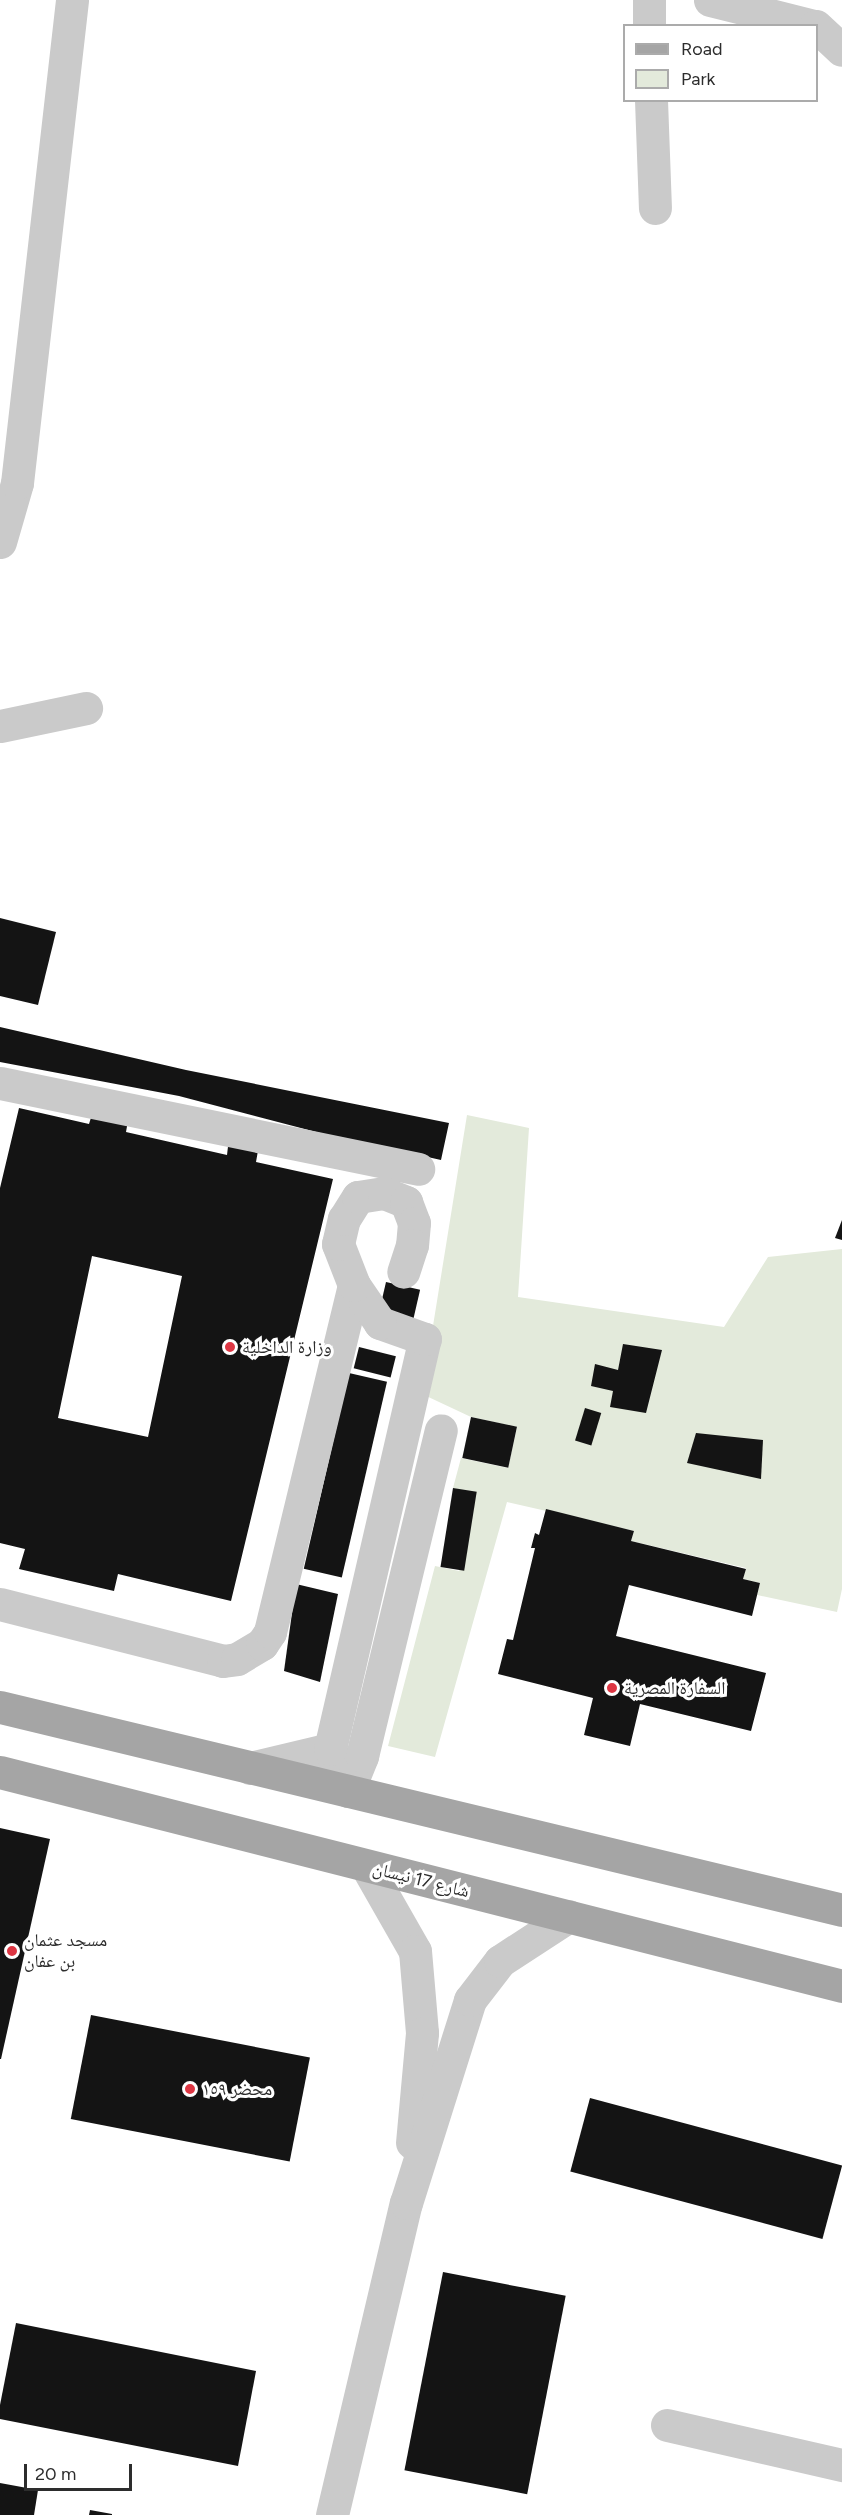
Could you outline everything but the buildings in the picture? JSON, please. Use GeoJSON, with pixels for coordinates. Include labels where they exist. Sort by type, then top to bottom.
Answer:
{"type":"FeatureCollection","features":[{"type":"Feature","properties":{"kind":"main road"},"geometry":{"type":"LineString","coordinates":[[0,1707],[842,1910]]}},
{"type":"Feature","properties":{"kind":"main road","name":"شارع 17 نيسان"},"geometry":{"type":"LineString","coordinates":[[0,1772],[842,1986]]}},
{"type":"Feature","properties":{"kind":"street"},"geometry":{"type":"LineString","coordinates":[[0,542],[17,483],[72,0]]}},
{"type":"Feature","properties":{"kind":"street"},"geometry":{"type":"LineString","coordinates":[[649,0],[649,24]]}},
{"type":"Feature","properties":{"kind":"street"},"geometry":{"type":"LineString","coordinates":[[710,0],[807,24]]}},
{"type":"Feature","properties":{"kind":"street"},"geometry":{"type":"LineString","coordinates":[[818,29],[842,50]]}},
{"type":"Feature","properties":{"kind":"street"},"geometry":{"type":"LineString","coordinates":[[651,102],[655,208]]}},
{"type":"Feature","properties":{"kind":"street"},"geometry":{"type":"LineString","coordinates":[[0,726],[86,708]]}},
{"type":"Feature","properties":{"kind":"street"},"geometry":{"type":"LineString","coordinates":[[0,1083],[418,1169]]}},
{"type":"Feature","properties":{"kind":"street"},"geometry":{"type":"LineString","coordinates":[[348,1791],[330,1749],[426,1339],[380,1323],[354,1285],[338,1244],[344,1219],[358,1197],[384,1193],[406,1202],[414,1223],[412,1245],[404,1272]]}},
{"type":"Feature","properties":{"kind":"street"},"geometry":{"type":"LineString","coordinates":[[0,1604],[223,1661],[237,1659],[262,1644],[270,1632],[354,1285]]}},
{"type":"Feature","properties":{"kind":"street"},"geometry":{"type":"LineString","coordinates":[[348,1791],[362,1756],[441,1430]]}},
{"type":"Feature","properties":{"kind":"street"},"geometry":{"type":"LineString","coordinates":[[250,1768],[330,1749]]}},
{"type":"Feature","properties":{"kind":"street"},"geometry":{"type":"LineString","coordinates":[[367,1867],[415,1951],[422,2033],[406,2203]]}},
{"type":"Feature","properties":{"kind":"street"},"geometry":{"type":"LineString","coordinates":[[332,2515],[406,2203],[471,2000],[500,1960],[569,1916]]}},
{"type":"Feature","properties":{"kind":"street"},"geometry":{"type":"LineString","coordinates":[[667,2425],[842,2465]]}},
{"type":"Feature","properties":{"kind":"green space"},"geometry":{"type":"Polygon","coordinates":[[[467,1115],[529,1128],[518,1297],[724,1327],[768,1257],[842,1249],[842,1589],[837,1612],[757,1595],[760,1583],[743,1579],[746,1568],[631,1541],[634,1531],[507,1502],[435,1757],[388,1746],[435,1566],[459,1571],[476,1493],[453,1488],[461,1458],[508,1468],[517,1427],[471,1417],[422,1394],[467,1115]]]}},
{"type":"Feature","properties":{"kind":"place","name":"وزارة الداخلية"},"geometry":{"type":"Point","coordinates":[230,1347]}},
{"type":"Feature","properties":{"kind":"place","name":"السفارة المصرية"},"geometry":{"type":"Point","coordinates":[612,1688]}},
{"type":"Feature","properties":{"kind":"place","name":"مسجد عثمان بن عفان"},"geometry":{"type":"Point","coordinates":[12,1951]}},
{"type":"Feature","properties":{"kind":"place","name":"محضر ١٥٩"},"geometry":{"type":"Point","coordinates":[190,2089]}}]}
